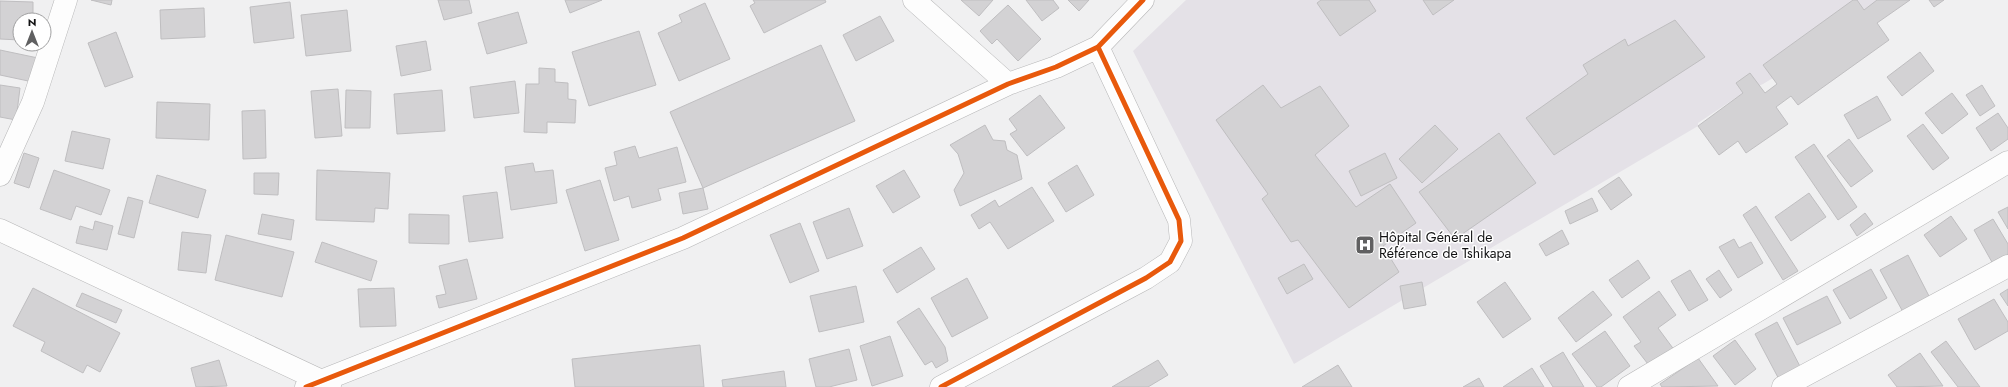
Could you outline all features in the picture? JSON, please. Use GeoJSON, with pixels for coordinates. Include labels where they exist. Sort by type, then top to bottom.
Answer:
{"type":"FeatureCollection","features":[{"type":"Feature","properties":{"kind":"street"},"geometry":{"type":"LineString","coordinates":[[0,175],[33,102],[66,0]]}},
{"type":"Feature","properties":{"kind":"street"},"geometry":{"type":"LineString","coordinates":[[914,0],[1008,84]]}},
{"type":"Feature","properties":{"kind":"street"},"geometry":{"type":"LineString","coordinates":[[0,230],[322,385],[683,238],[1008,84],[1056,67],[1098,47],[1143,0]]}},
{"type":"Feature","properties":{"kind":"street"},"geometry":{"type":"LineString","coordinates":[[941,387],[1146,278],[1170,262],[1181,241],[1179,220],[1098,47]]}},
{"type":"Feature","properties":{"kind":"street"},"geometry":{"type":"LineString","coordinates":[[1629,387],[2008,162]]}},
{"type":"Feature","properties":{"kind":"street"},"geometry":{"type":"LineString","coordinates":[[1783,387],[2008,266]]}},
{"type":"Feature","properties":{"kind":"shaded area","name":"Hôpital Général de Référence de Tshikapa"},"geometry":{"type":"Polygon","coordinates":[[[1186,0],[1904,0],[1763,84],[1743,93],[1698,123],[1698,126],[1294,364],[1133,51],[1186,0]]]}},
{"type":"Feature","properties":{"kind":"building"},"geometry":{"type":"Polygon","coordinates":[[[91,0],[112,0],[111,5],[91,0]]]}},
{"type":"Feature","properties":{"kind":"building"},"geometry":{"type":"Polygon","coordinates":[[[438,0],[469,0],[472,13],[444,20],[438,0]]]}},
{"type":"Feature","properties":{"kind":"building"},"geometry":{"type":"Polygon","coordinates":[[[565,0],[602,0],[570,13],[565,0]]]}},
{"type":"Feature","properties":{"kind":"building"},"geometry":{"type":"Polygon","coordinates":[[[753,0],[825,0],[826,2],[764,33],[750,6],[755,3],[753,0]]]}},
{"type":"Feature","properties":{"kind":"building"},"geometry":{"type":"Polygon","coordinates":[[[961,0],[993,0],[979,16],[961,0]]]}},
{"type":"Feature","properties":{"kind":"building"},"geometry":{"type":"Polygon","coordinates":[[[1026,0],[1053,0],[1059,8],[1042,21],[1026,0]]]}},
{"type":"Feature","properties":{"kind":"building"},"geometry":{"type":"Polygon","coordinates":[[[1068,0],[1089,0],[1079,11],[1068,0]]]}},
{"type":"Feature","properties":{"kind":"building"},"geometry":{"type":"Polygon","coordinates":[[[1321,0],[1369,0],[1376,11],[1340,36],[1317,3],[1321,0]]]}},
{"type":"Feature","properties":{"kind":"building"},"geometry":{"type":"Polygon","coordinates":[[[1423,0],[1454,0],[1433,15],[1423,0]]]}},
{"type":"Feature","properties":{"kind":"building"},"geometry":{"type":"Polygon","coordinates":[[[1853,0],[1857,0],[1864,10],[1877,0],[1910,0],[1877,23],[1889,40],[1798,105],[1791,96],[1776,107],[1788,124],[1746,153],[1738,141],[1719,155],[1698,126],[1743,93],[1736,83],[1750,73],[1765,93],[1777,84],[1763,65],[1853,0]]]}},
{"type":"Feature","properties":{"kind":"building"},"geometry":{"type":"Polygon","coordinates":[[[1929,0],[1944,0],[1934,7],[1929,0]]]}},
{"type":"Feature","properties":{"kind":"building"},"geometry":{"type":"Polygon","coordinates":[[[0,1],[33,2],[33,12],[12,12],[12,40],[0,39],[0,1]]]}},
{"type":"Feature","properties":{"kind":"building"},"geometry":{"type":"Polygon","coordinates":[[[290,2],[294,38],[254,43],[250,7],[290,2]]]}},
{"type":"Feature","properties":{"kind":"building"},"geometry":{"type":"Polygon","coordinates":[[[705,3],[730,59],[679,81],[658,33],[682,22],[679,15],[705,3]]]}},
{"type":"Feature","properties":{"kind":"building"},"geometry":{"type":"Polygon","coordinates":[[[1008,5],[1041,39],[1018,61],[997,39],[992,44],[980,31],[1008,5]]]}},
{"type":"Feature","properties":{"kind":"building"},"geometry":{"type":"Polygon","coordinates":[[[204,8],[205,37],[161,39],[160,10],[204,8]]]}},
{"type":"Feature","properties":{"kind":"building"},"geometry":{"type":"Polygon","coordinates":[[[347,10],[351,51],[306,56],[301,15],[347,10]]]}},
{"type":"Feature","properties":{"kind":"building"},"geometry":{"type":"Polygon","coordinates":[[[518,12],[527,43],[487,54],[478,23],[518,12]]]}},
{"type":"Feature","properties":{"kind":"building"},"geometry":{"type":"Polygon","coordinates":[[[880,16],[894,41],[856,61],[843,35],[880,16]]]}},
{"type":"Feature","properties":{"kind":"building"},"geometry":{"type":"Polygon","coordinates":[[[1675,20],[1705,57],[1554,155],[1526,118],[1588,74],[1583,65],[1625,39],[1628,46],[1675,20]]]}},
{"type":"Feature","properties":{"kind":"building"},"geometry":{"type":"Polygon","coordinates":[[[639,31],[656,85],[589,106],[572,52],[639,31]]]}},
{"type":"Feature","properties":{"kind":"building"},"geometry":{"type":"Polygon","coordinates":[[[116,32],[133,77],[105,87],[88,43],[116,32]]]}},
{"type":"Feature","properties":{"kind":"building"},"geometry":{"type":"Polygon","coordinates":[[[426,41],[431,70],[401,76],[396,46],[426,41]]]}},
{"type":"Feature","properties":{"kind":"building"},"geometry":{"type":"Polygon","coordinates":[[[821,45],[855,121],[703,188],[670,112],[821,45]]]}},
{"type":"Feature","properties":{"kind":"building"},"geometry":{"type":"Polygon","coordinates":[[[0,50],[38,58],[33,82],[0,75],[0,50]]]}},
{"type":"Feature","properties":{"kind":"building"},"geometry":{"type":"Polygon","coordinates":[[[1920,52],[1934,71],[1902,96],[1887,77],[1920,52]]]}},
{"type":"Feature","properties":{"kind":"building"},"geometry":{"type":"Polygon","coordinates":[[[539,68],[555,69],[555,82],[568,83],[568,99],[576,100],[575,123],[547,122],[547,133],[524,132],[526,84],[539,84],[539,68]]]}},
{"type":"Feature","properties":{"kind":"building"},"geometry":{"type":"Polygon","coordinates":[[[515,81],[519,113],[474,118],[470,87],[515,81]]]}},
{"type":"Feature","properties":{"kind":"building"},"geometry":{"type":"Polygon","coordinates":[[[0,85],[20,88],[16,120],[0,117],[0,85]]]}},
{"type":"Feature","properties":{"kind":"building"},"geometry":{"type":"Polygon","coordinates":[[[1263,85],[1281,108],[1320,86],[1349,126],[1315,155],[1356,207],[1390,184],[1416,223],[1383,246],[1399,272],[1349,308],[1298,240],[1291,242],[1262,199],[1268,194],[1216,120],[1263,85]]]}},
{"type":"Feature","properties":{"kind":"building"},"geometry":{"type":"Polygon","coordinates":[[[1982,85],[1995,106],[1980,116],[1966,95],[1982,85]]]}},
{"type":"Feature","properties":{"kind":"building"},"geometry":{"type":"Polygon","coordinates":[[[338,89],[342,136],[315,138],[311,91],[338,89]]]}},
{"type":"Feature","properties":{"kind":"building"},"geometry":{"type":"Polygon","coordinates":[[[346,90],[371,91],[370,128],[345,128],[346,90]]]}},
{"type":"Feature","properties":{"kind":"building"},"geometry":{"type":"Polygon","coordinates":[[[442,90],[445,131],[397,134],[394,94],[442,90]]]}},
{"type":"Feature","properties":{"kind":"building"},"geometry":{"type":"Polygon","coordinates":[[[1952,93],[1968,114],[1942,134],[1925,113],[1952,93]]]}},
{"type":"Feature","properties":{"kind":"building"},"geometry":{"type":"Polygon","coordinates":[[[1040,95],[1065,128],[1027,156],[1010,134],[1017,130],[1009,119],[1040,95]]]}},
{"type":"Feature","properties":{"kind":"building"},"geometry":{"type":"Polygon","coordinates":[[[1877,96],[1891,120],[1858,139],[1844,115],[1877,96]]]}},
{"type":"Feature","properties":{"kind":"building"},"geometry":{"type":"Polygon","coordinates":[[[157,102],[210,104],[209,140],[156,138],[157,102]]]}},
{"type":"Feature","properties":{"kind":"building"},"geometry":{"type":"Polygon","coordinates":[[[265,110],[266,158],[243,159],[242,111],[265,110]]]}},
{"type":"Feature","properties":{"kind":"building"},"geometry":{"type":"Polygon","coordinates":[[[1998,113],[2008,128],[2008,139],[1991,151],[1976,128],[1998,113]]]}},
{"type":"Feature","properties":{"kind":"building"},"geometry":{"type":"Polygon","coordinates":[[[1923,124],[1949,158],[1933,170],[1907,136],[1923,124]]]}},
{"type":"Feature","properties":{"kind":"building"},"geometry":{"type":"Polygon","coordinates":[[[985,125],[993,140],[1005,141],[1007,150],[1017,155],[1022,179],[960,206],[954,190],[964,173],[958,154],[950,145],[985,125]]]}},
{"type":"Feature","properties":{"kind":"building"},"geometry":{"type":"Polygon","coordinates":[[[1435,125],[1458,149],[1422,183],[1399,159],[1435,125]]]}},
{"type":"Feature","properties":{"kind":"building"},"geometry":{"type":"Polygon","coordinates":[[[72,131],[110,139],[103,169],[65,161],[72,131]]]}},
{"type":"Feature","properties":{"kind":"building"},"geometry":{"type":"Polygon","coordinates":[[[1499,133],[1536,183],[1455,239],[1419,192],[1499,133]]]}},
{"type":"Feature","properties":{"kind":"building"},"geometry":{"type":"Polygon","coordinates":[[[1849,139],[1873,171],[1851,187],[1827,156],[1849,139]]]}},
{"type":"Feature","properties":{"kind":"building"},"geometry":{"type":"Polygon","coordinates":[[[1814,144],[1857,207],[1838,220],[1795,157],[1814,144]]]}},
{"type":"Feature","properties":{"kind":"building"},"geometry":{"type":"Polygon","coordinates":[[[635,146],[639,158],[677,147],[686,182],[658,189],[661,200],[632,208],[629,196],[614,201],[605,168],[617,165],[614,152],[635,146]]]}},
{"type":"Feature","properties":{"kind":"building"},"geometry":{"type":"Polygon","coordinates":[[[24,153],[39,158],[29,188],[14,183],[24,153]]]}},
{"type":"Feature","properties":{"kind":"building"},"geometry":{"type":"Polygon","coordinates":[[[1385,153],[1397,178],[1361,196],[1349,171],[1385,153]]]}},
{"type":"Feature","properties":{"kind":"building"},"geometry":{"type":"Polygon","coordinates":[[[533,163],[535,172],[553,170],[557,203],[511,210],[505,167],[533,163]]]}},
{"type":"Feature","properties":{"kind":"building"},"geometry":{"type":"Polygon","coordinates":[[[1077,165],[1094,195],[1066,212],[1048,183],[1077,165]]]}},
{"type":"Feature","properties":{"kind":"building"},"geometry":{"type":"Polygon","coordinates":[[[54,170],[110,190],[101,215],[76,206],[71,220],[40,209],[54,170]]]}},
{"type":"Feature","properties":{"kind":"building"},"geometry":{"type":"Polygon","coordinates":[[[317,170],[390,173],[388,209],[375,208],[374,222],[316,220],[317,170]]]}},
{"type":"Feature","properties":{"kind":"building"},"geometry":{"type":"Polygon","coordinates":[[[904,170],[920,197],[893,213],[876,186],[904,170]]]}},
{"type":"Feature","properties":{"kind":"building"},"geometry":{"type":"Polygon","coordinates":[[[254,173],[279,173],[278,195],[254,194],[254,173]]]}},
{"type":"Feature","properties":{"kind":"building"},"geometry":{"type":"Polygon","coordinates":[[[157,175],[206,190],[198,218],[149,203],[157,175]]]}},
{"type":"Feature","properties":{"kind":"building"},"geometry":{"type":"Polygon","coordinates":[[[1619,177],[1632,195],[1611,210],[1598,191],[1619,177]]]}},
{"type":"Feature","properties":{"kind":"building"},"geometry":{"type":"Polygon","coordinates":[[[600,180],[619,240],[585,251],[566,190],[600,180]]]}},
{"type":"Feature","properties":{"kind":"building"},"geometry":{"type":"Polygon","coordinates":[[[1032,187],[1054,221],[1008,249],[990,222],[979,229],[971,215],[995,200],[999,207],[1032,187]]]}},
{"type":"Feature","properties":{"kind":"building"},"geometry":{"type":"Polygon","coordinates":[[[703,188],[708,209],[683,214],[679,193],[703,188]]]}},
{"type":"Feature","properties":{"kind":"building"},"geometry":{"type":"Polygon","coordinates":[[[497,192],[503,238],[469,242],[463,196],[497,192]]]}},
{"type":"Feature","properties":{"kind":"building"},"geometry":{"type":"Polygon","coordinates":[[[1809,193],[1826,217],[1791,241],[1775,217],[1809,193]]]}},
{"type":"Feature","properties":{"kind":"building"},"geometry":{"type":"Polygon","coordinates":[[[128,197],[143,201],[134,238],[118,234],[128,197]]]}},
{"type":"Feature","properties":{"kind":"building"},"geometry":{"type":"Polygon","coordinates":[[[1592,198],[1598,211],[1570,224],[1565,211],[1592,198]]]}},
{"type":"Feature","properties":{"kind":"building"},"geometry":{"type":"Polygon","coordinates":[[[1756,206],[1798,271],[1783,280],[1743,215],[1756,206]]]}},
{"type":"Feature","properties":{"kind":"building"},"geometry":{"type":"Polygon","coordinates":[[[2008,207],[2008,229],[1998,212],[2008,207]]]}},
{"type":"Feature","properties":{"kind":"building"},"geometry":{"type":"Polygon","coordinates":[[[849,208],[863,246],[827,259],[813,222],[849,208]]]}},
{"type":"Feature","properties":{"kind":"building"},"geometry":{"type":"Polygon","coordinates":[[[1865,213],[1873,224],[1857,236],[1850,225],[1865,213]]]}},
{"type":"Feature","properties":{"kind":"building"},"geometry":{"type":"Polygon","coordinates":[[[262,214],[294,220],[291,240],[258,234],[262,214]]]}},
{"type":"Feature","properties":{"kind":"building"},"geometry":{"type":"Polygon","coordinates":[[[409,214],[449,215],[449,244],[409,243],[409,214]]]}},
{"type":"Feature","properties":{"kind":"building"},"geometry":{"type":"Polygon","coordinates":[[[1951,216],[1967,239],[1940,257],[1924,235],[1951,216]]]}},
{"type":"Feature","properties":{"kind":"building"},"geometry":{"type":"Polygon","coordinates":[[[1993,219],[2008,244],[2008,255],[1993,264],[1974,230],[1993,219]]]}},
{"type":"Feature","properties":{"kind":"building"},"geometry":{"type":"Polygon","coordinates":[[[95,221],[113,226],[107,250],[76,243],[80,226],[93,230],[95,221]]]}},
{"type":"Feature","properties":{"kind":"building"},"geometry":{"type":"Polygon","coordinates":[[[800,223],[819,271],[790,283],[770,235],[800,223]]]}},
{"type":"Feature","properties":{"kind":"building"},"geometry":{"type":"Polygon","coordinates":[[[1562,230],[1569,244],[1546,256],[1539,244],[1562,230]]]}},
{"type":"Feature","properties":{"kind":"building"},"geometry":{"type":"Polygon","coordinates":[[[182,232],[211,235],[206,273],[178,270],[182,232]]]}},
{"type":"Feature","properties":{"kind":"building"},"geometry":{"type":"Polygon","coordinates":[[[226,235],[294,252],[282,297],[215,280],[226,235]]]}},
{"type":"Feature","properties":{"kind":"building"},"geometry":{"type":"Polygon","coordinates":[[[1734,239],[1739,248],[1751,242],[1763,263],[1738,278],[1719,247],[1734,239]]]}},
{"type":"Feature","properties":{"kind":"building"},"geometry":{"type":"Polygon","coordinates":[[[322,242],[377,261],[371,281],[315,262],[322,242]]]}},
{"type":"Feature","properties":{"kind":"building"},"geometry":{"type":"Polygon","coordinates":[[[921,247],[935,269],[897,293],[883,270],[921,247]]]}},
{"type":"Feature","properties":{"kind":"building"},"geometry":{"type":"Polygon","coordinates":[[[1908,255],[1930,298],[1903,312],[1880,270],[1908,255]]]}},
{"type":"Feature","properties":{"kind":"building"},"geometry":{"type":"Polygon","coordinates":[[[467,259],[477,299],[439,308],[436,296],[446,294],[439,266],[467,259]]]}},
{"type":"Feature","properties":{"kind":"building"},"geometry":{"type":"Polygon","coordinates":[[[1638,260],[1650,278],[1622,298],[1609,280],[1638,260]]]}},
{"type":"Feature","properties":{"kind":"building"},"geometry":{"type":"Polygon","coordinates":[[[1304,264],[1313,279],[1287,294],[1278,278],[1304,264]]]}},
{"type":"Feature","properties":{"kind":"building"},"geometry":{"type":"Polygon","coordinates":[[[1871,269],[1887,298],[1850,319],[1833,290],[1871,269]]]}},
{"type":"Feature","properties":{"kind":"building"},"geometry":{"type":"Polygon","coordinates":[[[1690,270],[1708,300],[1689,311],[1671,281],[1690,270]]]}},
{"type":"Feature","properties":{"kind":"building"},"geometry":{"type":"Polygon","coordinates":[[[1719,270],[1732,290],[1720,298],[1706,279],[1719,270]]]}},
{"type":"Feature","properties":{"kind":"building"},"geometry":{"type":"Polygon","coordinates":[[[967,278],[988,318],[952,337],[931,298],[967,278]]]}},
{"type":"Feature","properties":{"kind":"building"},"geometry":{"type":"Polygon","coordinates":[[[1422,282],[1426,305],[1404,309],[1400,286],[1422,282]]]}},
{"type":"Feature","properties":{"kind":"building"},"geometry":{"type":"Polygon","coordinates":[[[1505,282],[1531,319],[1503,338],[1477,302],[1505,282]]]}},
{"type":"Feature","properties":{"kind":"building"},"geometry":{"type":"Polygon","coordinates":[[[856,286],[864,322],[819,332],[810,296],[856,286]]]}},
{"type":"Feature","properties":{"kind":"building"},"geometry":{"type":"Polygon","coordinates":[[[33,288],[120,333],[100,372],[87,365],[83,373],[41,351],[45,342],[13,326],[33,288]]]}},
{"type":"Feature","properties":{"kind":"building"},"geometry":{"type":"Polygon","coordinates":[[[394,288],[396,326],[360,327],[358,289],[394,288]]]}},
{"type":"Feature","properties":{"kind":"building"},"geometry":{"type":"Polygon","coordinates":[[[2008,289],[2008,306],[2000,294],[2008,289]]]}},
{"type":"Feature","properties":{"kind":"building"},"geometry":{"type":"Polygon","coordinates":[[[1593,291],[1612,315],[1576,342],[1558,318],[1593,291]]]}},
{"type":"Feature","properties":{"kind":"building"},"geometry":{"type":"Polygon","coordinates":[[[1659,291],[1676,315],[1658,328],[1675,351],[1651,368],[1634,346],[1641,342],[1623,317],[1659,291]]]}},
{"type":"Feature","properties":{"kind":"building"},"geometry":{"type":"Polygon","coordinates":[[[82,293],[122,310],[116,323],[76,306],[82,293]]]}},
{"type":"Feature","properties":{"kind":"building"},"geometry":{"type":"Polygon","coordinates":[[[1827,296],[1841,323],[1797,345],[1783,318],[1827,296]]]}},
{"type":"Feature","properties":{"kind":"building"},"geometry":{"type":"Polygon","coordinates":[[[1994,299],[2008,322],[2008,331],[1975,350],[1958,319],[1994,299]]]}},
{"type":"Feature","properties":{"kind":"building"},"geometry":{"type":"Polygon","coordinates":[[[919,308],[945,347],[948,361],[936,368],[932,361],[925,365],[897,322],[919,308]]]}},
{"type":"Feature","properties":{"kind":"building"},"geometry":{"type":"Polygon","coordinates":[[[1777,322],[1804,374],[1782,385],[1755,334],[1777,322]]]}},
{"type":"Feature","properties":{"kind":"building"},"geometry":{"type":"Polygon","coordinates":[[[1605,331],[1630,366],[1601,387],[1597,387],[1572,354],[1605,331]]]}},
{"type":"Feature","properties":{"kind":"building"},"geometry":{"type":"Polygon","coordinates":[[[890,336],[903,376],[872,386],[860,346],[890,336]]]}},
{"type":"Feature","properties":{"kind":"building"},"geometry":{"type":"Polygon","coordinates":[[[1735,340],[1756,369],[1735,385],[1713,356],[1735,340]]]}},
{"type":"Feature","properties":{"kind":"building"},"geometry":{"type":"Polygon","coordinates":[[[1946,341],[1980,387],[1958,387],[1931,352],[1946,341]]]}},
{"type":"Feature","properties":{"kind":"building"},"geometry":{"type":"Polygon","coordinates":[[[700,345],[704,387],[575,387],[572,359],[700,345]]]}},
{"type":"Feature","properties":{"kind":"building"},"geometry":{"type":"Polygon","coordinates":[[[849,349],[857,380],[829,387],[816,387],[809,359],[849,349]]]}},
{"type":"Feature","properties":{"kind":"building"},"geometry":{"type":"Polygon","coordinates":[[[1563,352],[1584,387],[1553,387],[1540,366],[1563,352]]]}},
{"type":"Feature","properties":{"kind":"building"},"geometry":{"type":"Polygon","coordinates":[[[1920,353],[1943,386],[1897,387],[1888,375],[1920,353]]]}},
{"type":"Feature","properties":{"kind":"building"},"geometry":{"type":"Polygon","coordinates":[[[1698,358],[1718,386],[1662,387],[1660,384],[1698,358]]]}},
{"type":"Feature","properties":{"kind":"building"},"geometry":{"type":"Polygon","coordinates":[[[219,360],[227,386],[196,387],[191,368],[219,360]]]}},
{"type":"Feature","properties":{"kind":"building"},"geometry":{"type":"Polygon","coordinates":[[[1158,360],[1168,375],[1148,387],[1112,387],[1158,360]]]}},
{"type":"Feature","properties":{"kind":"building"},"geometry":{"type":"Polygon","coordinates":[[[1338,365],[1352,387],[1302,387],[1338,365]]]}},
{"type":"Feature","properties":{"kind":"building"},"geometry":{"type":"Polygon","coordinates":[[[1532,368],[1544,387],[1503,387],[1532,368]]]}},
{"type":"Feature","properties":{"kind":"building"},"geometry":{"type":"Polygon","coordinates":[[[784,371],[786,387],[723,387],[722,380],[784,371]]]}},
{"type":"Feature","properties":{"kind":"building"},"geometry":{"type":"Polygon","coordinates":[[[1479,378],[1484,387],[1463,387],[1479,378]]]}},
{"type":"Feature","properties":{"kind":"cycle path"},"geometry":{"type":"LineString","coordinates":[[306,387],[683,238],[1008,84],[1056,67],[1098,47],[1143,0]]}},
{"type":"Feature","properties":{"kind":"cycle path"},"geometry":{"type":"LineString","coordinates":[[941,387],[1146,278],[1170,262],[1181,241],[1179,220],[1098,47]]}},
{"type":"Feature","properties":{"kind":"place","name":"Hôpital Général de Référence de Tshikapa"},"geometry":{"type":"Point","coordinates":[1365,245]}}]}
